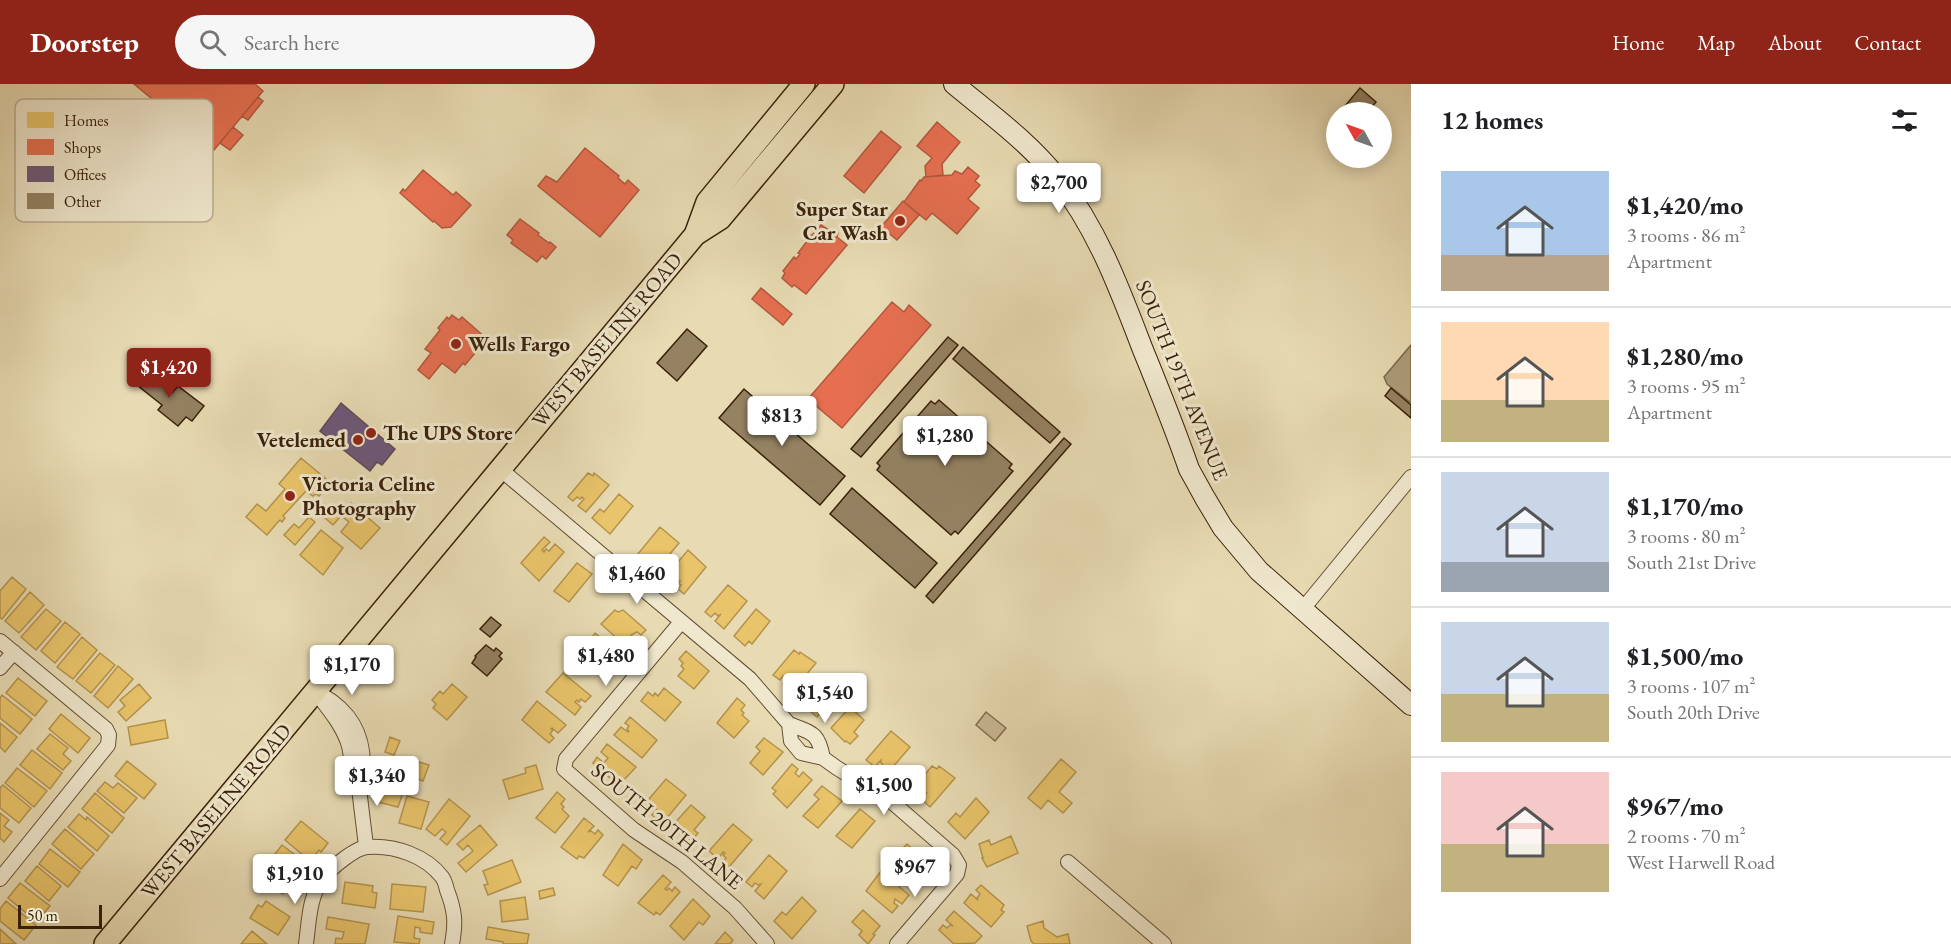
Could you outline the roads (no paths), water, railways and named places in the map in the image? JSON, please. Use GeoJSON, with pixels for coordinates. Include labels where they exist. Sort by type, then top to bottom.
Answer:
{"type":"FeatureCollection","features":[{"type":"Feature","properties":{"kind":"main road","name":"WEST BASELINE ROAD"},"geometry":{"type":"LineString","coordinates":[[695,235],[707,202],[804,84]]}},
{"type":"Feature","properties":{"kind":"main road","name":"WEST BASELINE ROAD"},"geometry":{"type":"LineString","coordinates":[[105,944],[695,235],[720,219],[833,84]]}},
{"type":"Feature","properties":{"kind":"main road","name":"SOUTH 19TH AVENUE"},"geometry":{"type":"LineString","coordinates":[[954,84],[1014,134],[1046,166],[1074,202],[1098,241],[1110,265],[1189,469],[1223,528],[1259,570],[1411,705]]}},
{"type":"Feature","properties":{"kind":"street"},"geometry":{"type":"LineString","coordinates":[[500,470],[750,679],[789,724],[809,731],[817,738],[823,758]]}},
{"type":"Feature","properties":{"kind":"street"},"geometry":{"type":"LineString","coordinates":[[1302,610],[1411,477]]}},
{"type":"Feature","properties":{"kind":"street","name":"SOUTH 20TH LANE"},"geometry":{"type":"LineString","coordinates":[[681,622],[567,759],[564,769],[634,830],[682,862],[735,908],[767,944]]}},
{"type":"Feature","properties":{"kind":"street"},"geometry":{"type":"LineString","coordinates":[[0,641],[106,729],[109,735],[108,745],[0,879]]}},
{"type":"Feature","properties":{"kind":"street"},"geometry":{"type":"LineString","coordinates":[[0,668],[14,652]]}},
{"type":"Feature","properties":{"kind":"street"},"geometry":{"type":"LineString","coordinates":[[315,691],[355,742],[352,767],[357,772],[366,846]]}},
{"type":"Feature","properties":{"kind":"street"},"geometry":{"type":"LineString","coordinates":[[789,724],[791,741],[796,748],[806,755],[823,758],[892,802],[953,855],[959,865],[957,874],[897,944]]}},
{"type":"Feature","properties":{"kind":"street"},"geometry":{"type":"LineString","coordinates":[[306,944],[311,907],[323,878],[347,857],[366,846],[395,849],[412,854],[429,864],[443,879],[454,911],[452,944]]}},
{"type":"Feature","properties":{"kind":"street"},"geometry":{"type":"LineString","coordinates":[[1068,862],[1164,944]]}},
{"type":"Feature","properties":{"kind":"place","name":"Super Star Car Wash"},"geometry":{"type":"Point","coordinates":[900,221]}},
{"type":"Feature","properties":{"kind":"place","name":"Wells Fargo"},"geometry":{"type":"Point","coordinates":[456,344]}},
{"type":"Feature","properties":{"kind":"place","name":"The UPS Store"},"geometry":{"type":"Point","coordinates":[371,433]}},
{"type":"Feature","properties":{"kind":"place","name":"Vetelemed"},"geometry":{"type":"Point","coordinates":[358,440]}},
{"type":"Feature","properties":{"kind":"place","name":"Victoria Celine Photography"},"geometry":{"type":"Point","coordinates":[290,496]}}]}
